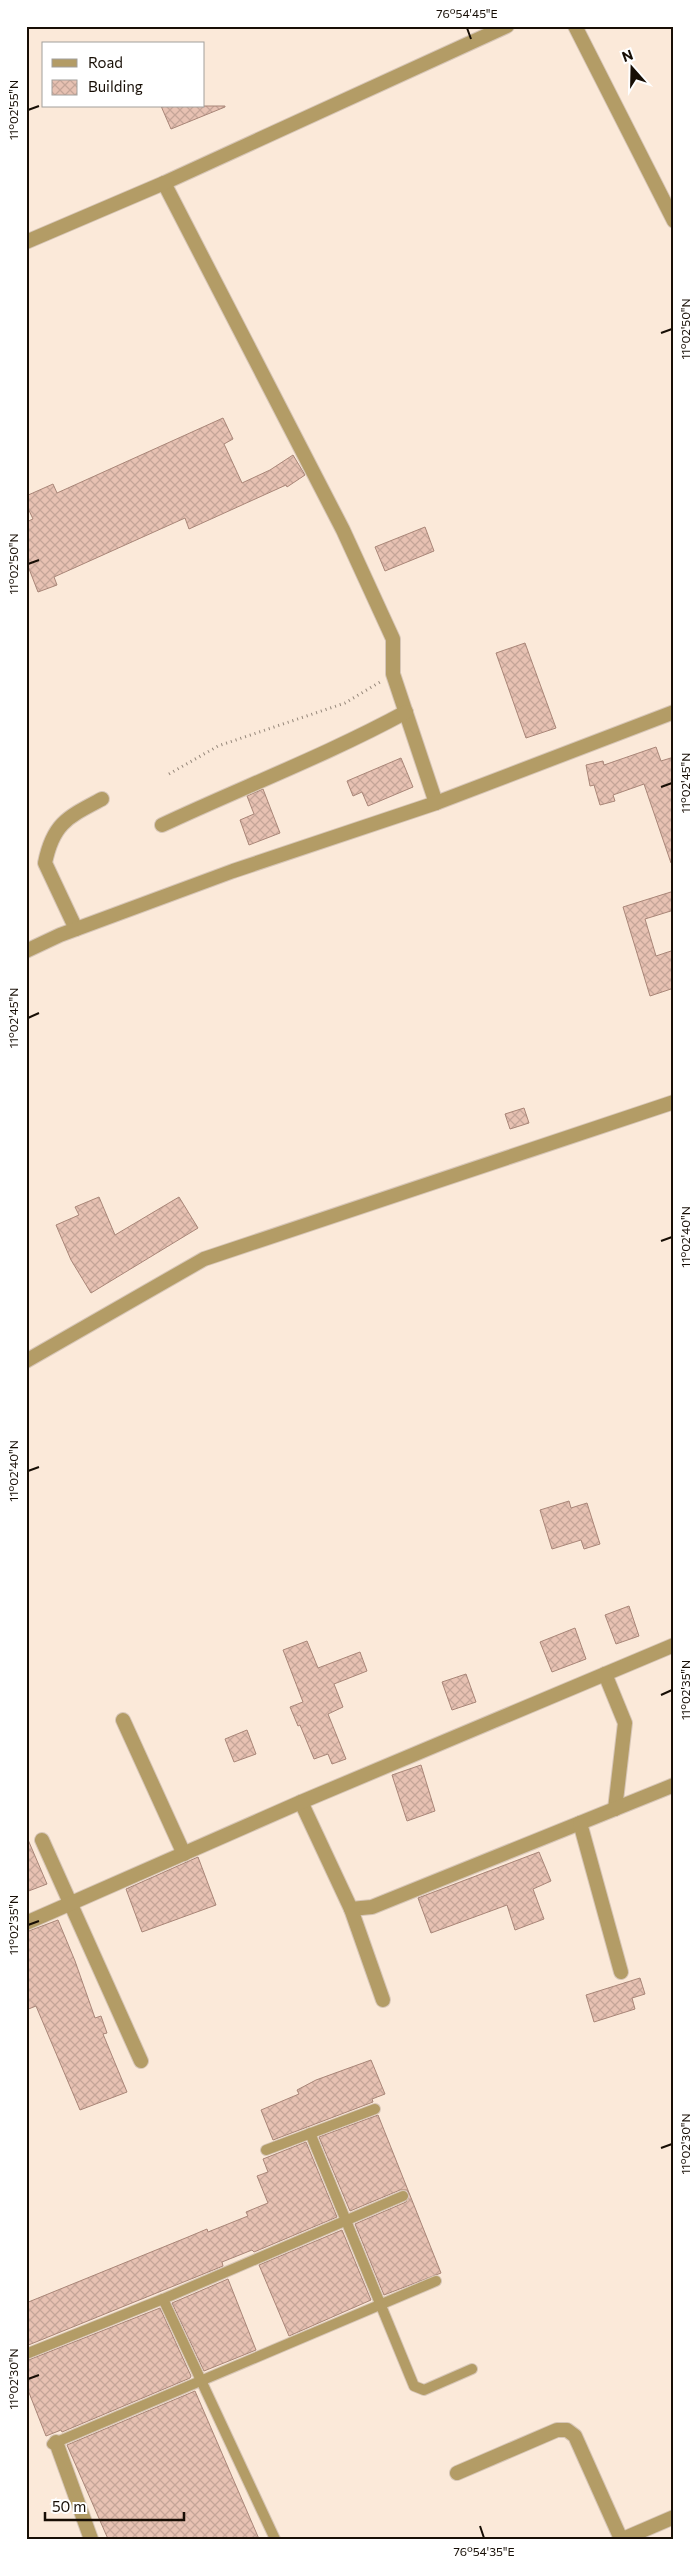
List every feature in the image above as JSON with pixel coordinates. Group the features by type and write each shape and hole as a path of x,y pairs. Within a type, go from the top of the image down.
{"street":[{"path":"26,242 164,183 507,26"},
{"path":"576,26 674,221"},
{"path":"164,183 342,530 393,639 393,674 436,803"},
{"path":"162,825 251,784 349,743 406,712"},
{"path":"26,951 76,929 233,871 436,803 674,712"},
{"path":"76,929 45,863 55,833 68,817 102,799"},
{"path":"26,1361 204,1259 674,1102"},
{"path":"26,1923 301,1802 674,1645"},
{"path":"605,1674 625,1723 615,1809"},
{"path":"123,1720 184,1854"},
{"path":"351,1909 372,1908 674,1785"},
{"path":"301,1802 351,1909 383,2000"},
{"path":"580,1823 621,1972"},
{"path":"42,1840 141,2060"},
{"path":"457,2473 557,2430 566,2430 575,2436 622,2539 674,2518"},
{"path":"54,2443 92,2539"}],"lane":[{"path":"266,2150 375,2109"},
{"path":"310,2133 414,2386 424,2390 472,2369"},
{"path":"26,2354 163,2299 403,2196"},
{"path":"54,2443 436,2281"},
{"path":"163,2299 275,2539"}],"path":[{"path":"169,774 218,746 345,703 393,674"}],"building":[{"path":"225,106 225,107 171,129 162,108"},
{"path":"223,418 233,439 224,444 242,483 270,470 293,455 305,475 287,487 286,485 189,529 185,518 54,577 57,585 38,592 26,561 26,522 33,519 26,504 26,496 53,484 57,493"},
{"path":"425,527 434,551 385,571 375,547"},
{"path":"525,643 556,728 526,738 496,653"},
{"path":"656,747 661,761 674,757 674,862 671,863 644,784 613,795 615,801 600,805 594,785 590,786 586,765 603,761 604,765"},
{"path":"401,758 413,787 368,806 362,792 353,796 347,781"},
{"path":"263,789 280,833 249,845 240,820 254,814 247,796"},
{"path":"674,891 674,910 645,919 656,956 674,950 674,988 650,996 623,907"},
{"path":"524,1108 529,1123 510,1129 505,1114"},
{"path":"99,1197 115,1235 179,1197 198,1228 91,1293 71,1260 56,1225 79,1215 75,1207"},
{"path":"569,1501 571,1508 587,1503 600,1544 584,1549 581,1540 552,1549 540,1510"},
{"path":"629,1606 639,1636 616,1644 605,1615"},
{"path":"575,1628 586,1659 552,1672 540,1642"},
{"path":"307,1641 318,1668 360,1652 367,1671 334,1684 343,1707 328,1714 346,1759 332,1764 328,1754 314,1759 300,1725 298,1726 290,1707 303,1702 283,1650"},
{"path":"466,1674 476,1702 452,1710 442,1682"},
{"path":"247,1730 256,1754 234,1762 225,1739"},
{"path":"421,1765 435,1811 407,1821 392,1775"},
{"path":"26,1835 47,1884 26,1892"},
{"path":"539,1852 551,1881 533,1889 544,1919 515,1930 507,1905 431,1933 418,1898"},
{"path":"198,1857 216,1905 142,1932 126,1889"},
{"path":"58,1920 95,2018 101,2016 107,2033 103,2034 127,2092 80,2110 36,2006 26,2010 26,1932"},
{"path":"640,1978 645,1994 632,1998 635,2009 594,2022 586,1995"},
{"path":"371,2060 385,2094 372,2099 373,2102 273,2140 261,2110 299,2094 297,2090 316,2080"},
{"path":"378,2115 441,2273 384,2295 355,2224 406,2202 409,2194 407,2190 400,2190 350,2211 319,2137"},
{"path":"306,2142 337,2217 254,2252 252,2250 222,2262 223,2266 26,2346 26,2303 207,2229 208,2232 248,2216 246,2212 268,2203 257,2176 268,2172 263,2159"},
{"path":"342,2230 371,2300 289,2336 259,2265"},
{"path":"228,2279 256,2350 204,2371 172,2303"},
{"path":"160,2308 191,2376 190,2378 62,2432 61,2430 46,2436 26,2385 26,2361"},
{"path":"195,2391 259,2539 108,2539 67,2445"}]}
